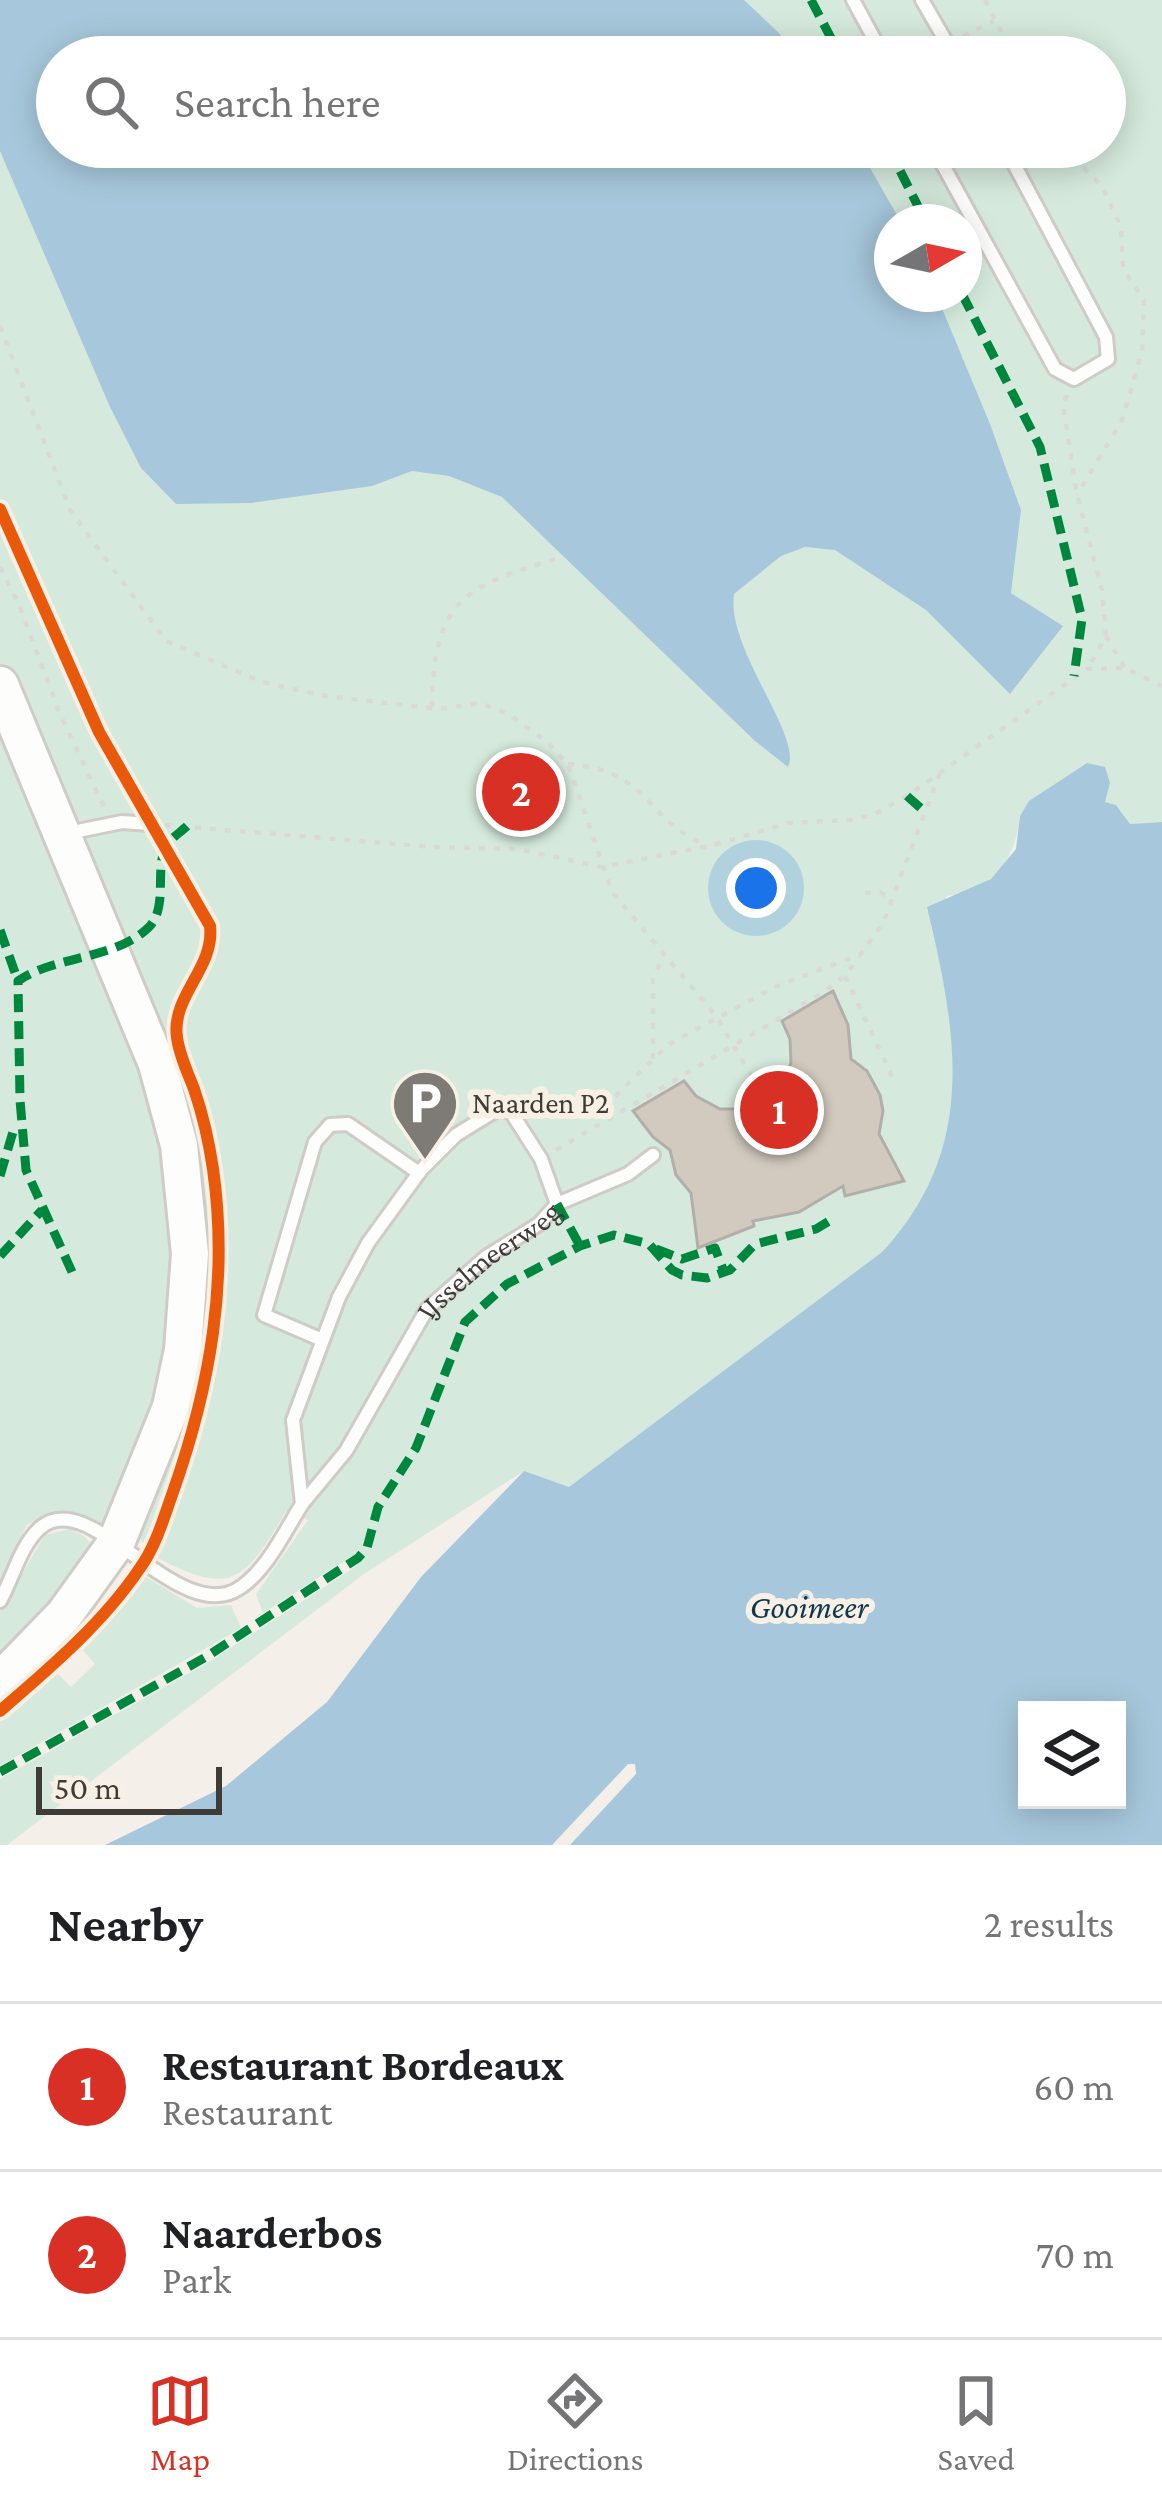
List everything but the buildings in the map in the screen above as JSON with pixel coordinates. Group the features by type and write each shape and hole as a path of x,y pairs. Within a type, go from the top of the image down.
{"main road":[{"path":"0,686 157,1064 179,1145 188,1207 188,1301 175,1388 116,1544 64,1615 0,1681"}],"lane":[{"path":"853,0 873,36"},
{"path":"922,0 942,36"},
{"path":"945,168 1055,369 1074,379 1108,359 1106,337 1016,168"},
{"path":"62,834 122,822 154,829"},
{"path":"302,1504 293,1420 320,1339 368,1244 419,1173 456,1135 498,1109 511,1112"},
{"name":"IJsselmeerweg","path":"0,1601 27,1545 49,1522 68,1520 197,1595 240,1588 346,1451 427,1309 486,1257 539,1224 557,1204 541,1159 511,1112"},
{"path":"320,1339 263,1315 315,1142 330,1125 348,1124 419,1173"},
{"path":"557,1204 628,1174 653,1155"}],"path":[{"path":"985,0 1002,36"},
{"path":"972,36 994,21"},
{"path":"0,326 70,510 166,641 262,682 326,696 431,709 480,704 508,714 546,741 568,764 612,892 717,1017 760,1093"},
{"path":"1074,379 1063,404 1077,495 1102,590 1106,635 1125,668"},
{"path":"431,709 432,670 444,628 461,599 492,578 560,559"},
{"path":"0,567 20,604 60,714 110,817 154,829 518,848 602,868 788,823 873,815 1088,669 1106,635"},
{"path":"1088,669 1125,668 1162,686"},
{"path":"568,764 602,767 630,781 681,835 708,846"},
{"path":"541,1159 845,976 883,923 940,773"},
{"path":"865,893 880,892 892,900"},
{"path":"653,1059 653,979 664,954"},
{"path":"511,1112 572,1114 604,1106 669,1044 775,987 861,954"},
{"path":"845,976 891,1074 886,1084"}],"green space":[{"path":"0,0 1162,0 1162,822 1130,824 1116,805 1020,816 1013,847 999,870 978,886 947,896 931,924 949,1012 952,1096 946,1137 933,1176 912,1215 882,1252 569,1488 524,1471 364,1574 7,1845 0,1845 0,1779 209,1662 358,1565 351,1557 263,1613 256,1594 308,1520 286,1511 246,1568 219,1579 154,1556 162,1537 151,1532 145,1548 138,1531 93,1523 67,1511 40,1517 26,1526 0,1589"},
{"path":"69,1529 85,1537 94,1553 0,1664 0,1611 45,1535"},
{"path":"143,1575 197,1608 231,1605 241,1628 0,1766 0,1722 55,1671 71,1687 95,1664 80,1647"}],"water":[{"path":"0,0 744,0 781,36 36,36 36,168 870,168 891,204 874,204 874,312 943,312 1021,510 1011,593 1063,626 1010,694 926,610 835,550 805,547 781,556 734,594 741,640 785,735 788,767 755,741 502,497 449,476 412,471 372,486 251,503 176,504 141,468 0,151"},
{"name":"Gooimeer","path":"1087,763 1105,767 1110,783 1105,802 1116,805 1130,824 1162,822 1162,1845 105,1845 226,1786 327,1702 421,1577 524,1471 569,1487 882,1252 913,1212 934,1172 947,1130 952,1044 927,907 991,879 1016,849 1020,816 1029,801"}],"pier":[{"path":"628,1764 635,1764 636,1774 570,1845 552,1845"}],"marked path":[{"path":"811,0 830,36"},
{"path":"899,168 917,204"},
{"path":"971,312 1040,447 1082,619 1074,676"},
{"path":"907,796 925,812"},
{"path":"72,1272 26,1170 18,981 50,966 119,946 148,928 158,910 166,846 187,826"},
{"path":"0,930 18,981"},
{"path":"0,1176 15,1125"},
{"path":"557,1204 580,1246"},
{"path":"0,1256 42,1210"},
{"path":"0,1772 206,1657 358,1558 367,1548 378,1507 416,1448 465,1322 507,1284 580,1246 614,1235 649,1244 682,1275 707,1278 730,1270 755,1244 816,1229 834,1218"},
{"path":"656,1249 682,1259 715,1248 724,1272"}],"cycle path":[{"path":"0,509 99,732 210,926 206,955 180,1008 177,1037 210,1149 219,1252 213,1333 197,1413 151,1550 93,1626 0,1711"}],"place":[{"name":"Naarderbos","path":"521,792"},
{"name":"Restaurant Bordeaux","path":"779,1110"},
{"name":"Naarden P2","path":"425,1162"}]}
